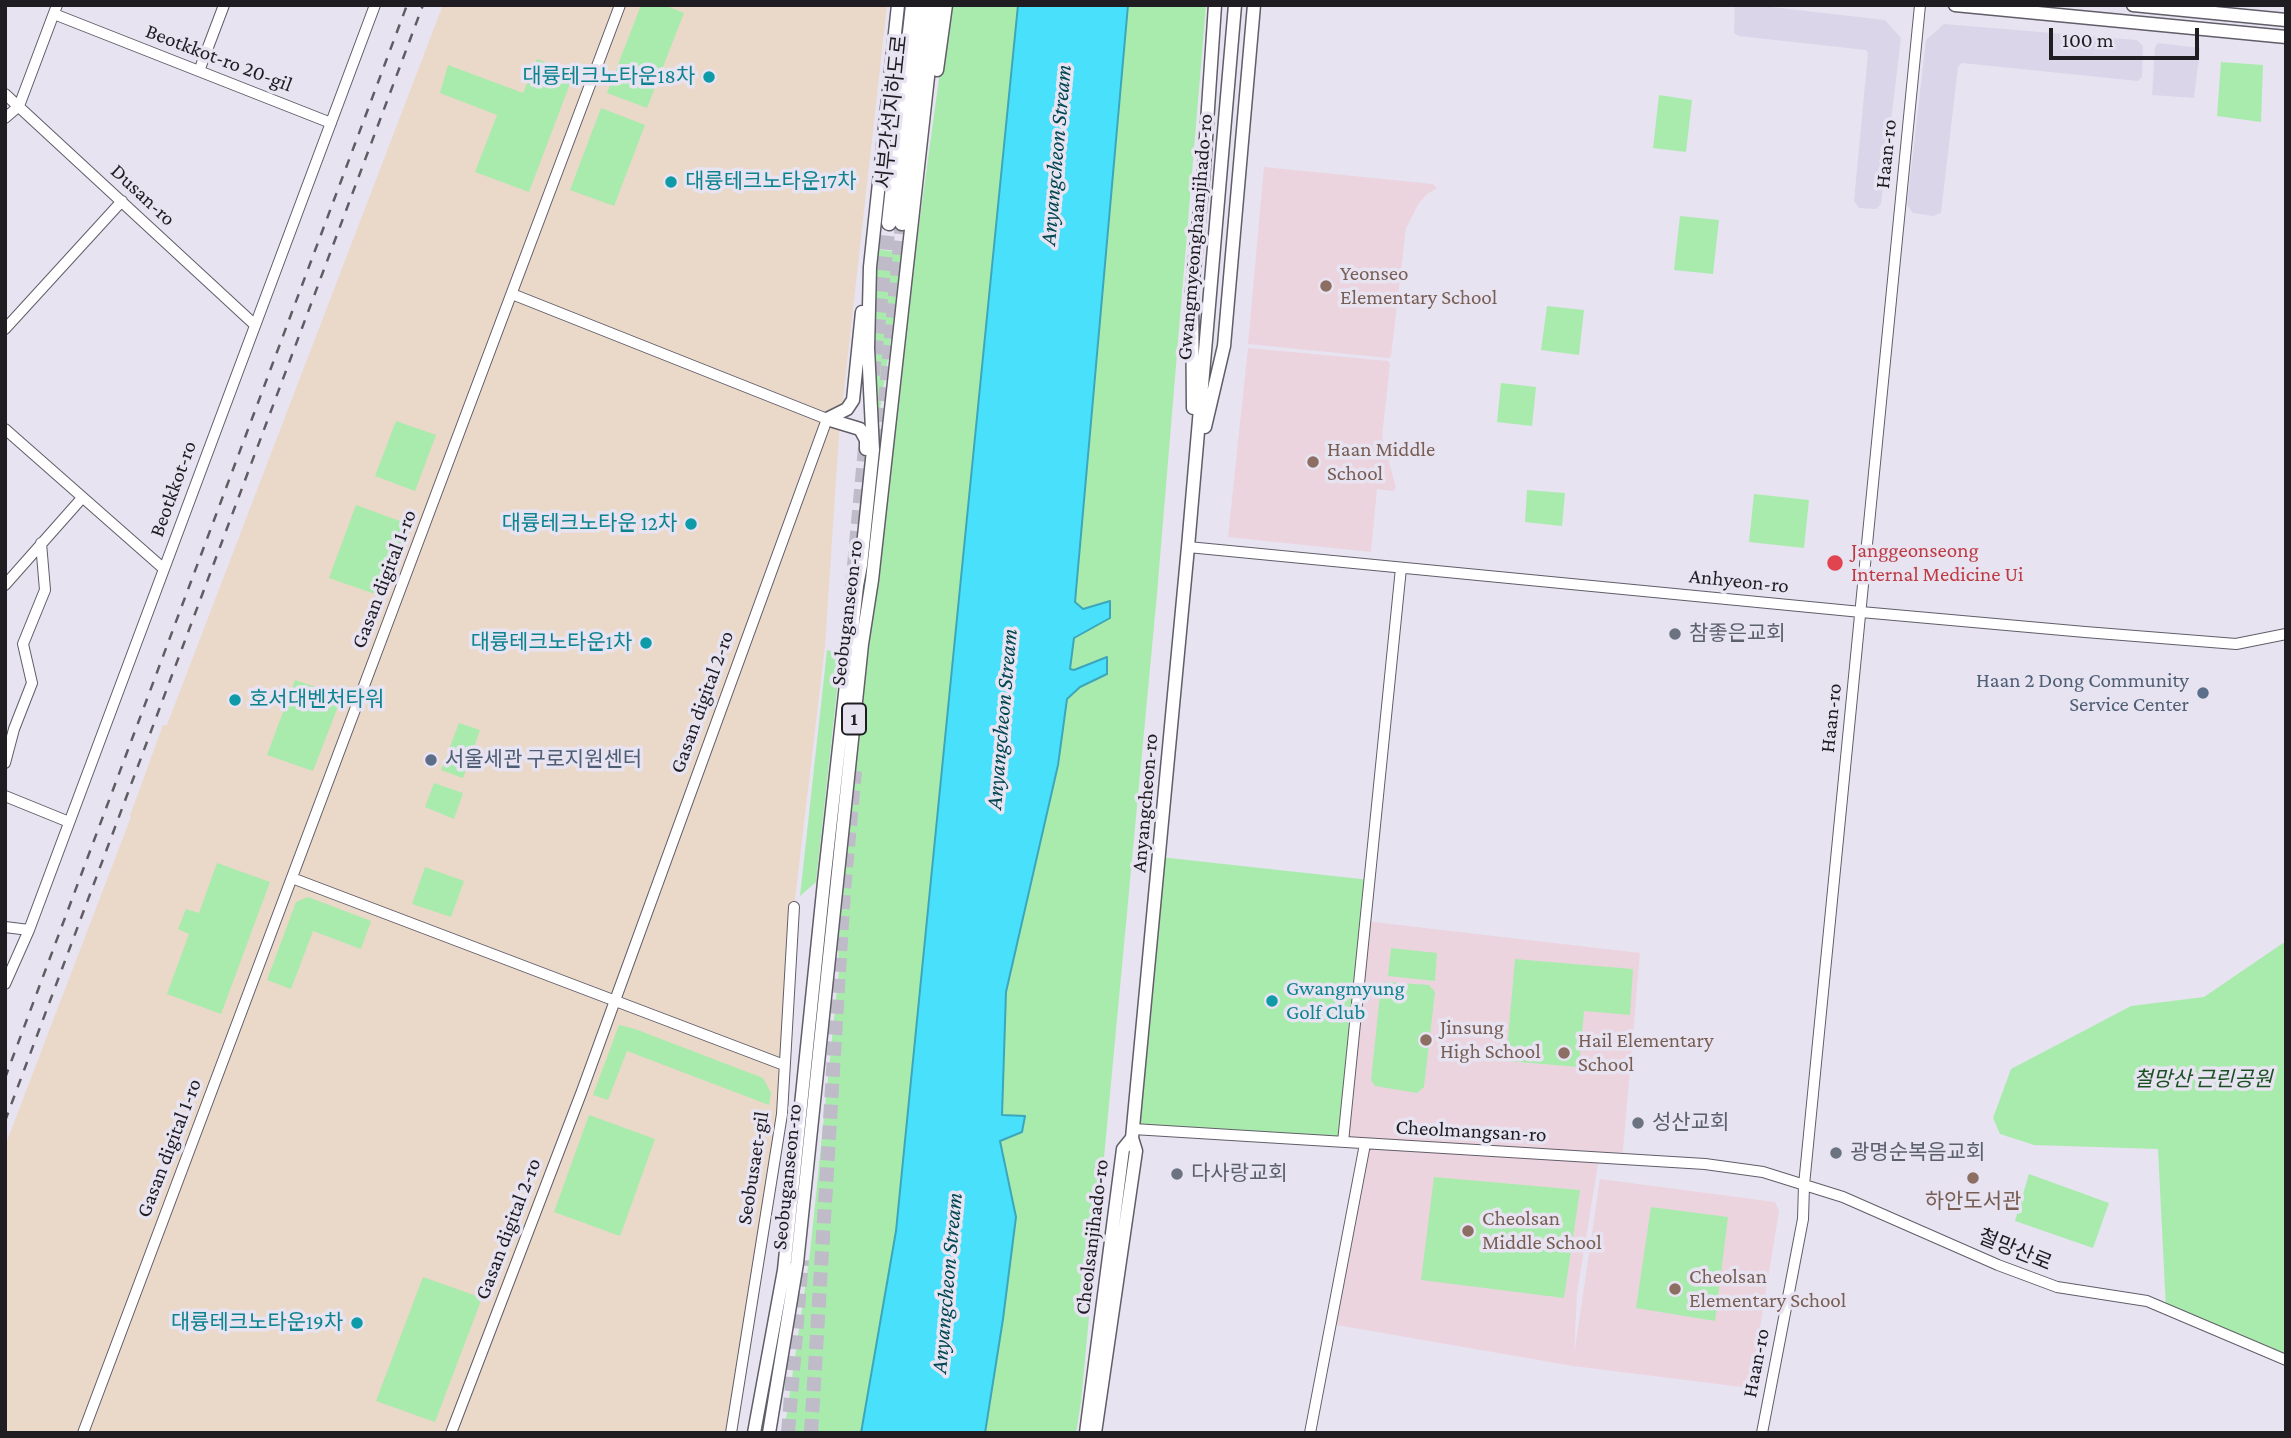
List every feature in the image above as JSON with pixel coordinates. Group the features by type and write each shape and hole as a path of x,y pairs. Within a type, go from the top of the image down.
{"highway":[{"name":"서부간선지하도로","path":"913,5 895,223 924,5"}],"main road":[{"name":"Seobuganseon-ro","path":"754,1433 784,1270 857,586 862,565 873,450 868,348 870,267 898,5"},
{"name":"Seobuganseon-ro","path":"769,1433 797,1263 861,658 936,5"},
{"path":"915,204 920,186 946,5"},
{"path":"1194,472 1192,291 1215,5"},
{"name":"Gwangmyeonghaanjihado-ro","path":"1194,472 1235,5"},
{"path":"1194,472 1224,346 1254,5"},
{"path":"1955,5 2286,37"},
{"path":"2133,5 2286,20"},
{"path":"827,419 847,410 853,400 860,318 870,267"},
{"path":"827,419 860,429 866,440 857,586"},
{"name":"Anyangcheon-ro","path":"1133,1134 1194,472"},
{"name":"Cheolsanjihado-ro","path":"1086,1433 1123,1149 1133,1134"},
{"name":"Cheolsanjihado-ro","path":"1096,1433 1136,1152 1133,1134"},
{"path":"778,1433 790,1346 790,1313"}],"street":[{"path":"199,71 224,5"},
{"name":"Beotkkot-ro","path":"5,984 29,930 375,5"},
{"name":"Gasan digital 1-ro","path":"83,1433 620,5"},
{"name":"Haan-ro","path":"1762,1433 1803,1219 1804,1185 1920,5"},
{"path":"5,118 19,106 55,10"},
{"name":"Beotkkot-ro 20-gil","path":"55,10 331,123"},
{"name":"Dusan-ro","path":"5,94 255,325"},
{"path":"5,329 122,201"},
{"path":"512,295 827,419"},
{"name":"Gasan digital 2-ro","path":"451,1433 615,999 827,419"},
{"path":"5,429 164,569"},
{"path":"5,585 82,498"},
{"path":"5,763 14,729 32,682 23,644 45,590 41,543"},
{"name":"Anhyeon-ro","path":"1188,547 1861,612 2236,643 2286,634"},
{"path":"1343,1142 1401,568"},
{"path":"5,796 69,822"},
{"path":"292,877 784,1065"},
{"name":"Seobusaet-gil","path":"731,1433 782,1114 794,907"},
{"path":"5,927 29,930"},
{"name":"Cheolmangsan-ro","path":"1133,1134 1343,1142 1705,1164 1763,1172 1804,1185"},
{"path":"1310,1433 1364,1144"},
{"name":"철망산로","path":"1804,1185 1843,1197 1979,1257 2057,1287 2147,1301 2286,1360"}],"shaded area":[{"path":"443,5 887,5 839,434 825,646 794,907 772,1175 727,1433 5,1433 5,1146 131,817 163,725 167,725"},
{"path":"1754,5 1885,20 1901,38 1881,204 1876,209 1859,208 1854,201 1868,53 1866,50 1739,36 1734,33 1735,6"},
{"path":"1944,24 2137,40 2143,46 2142,77 2138,81 1962,63 1958,67 1941,213 1933,216 1913,213 1907,205 1926,40"},
{"path":"2158,43 2200,48 2194,98 2152,95 2155,47"},
{"name":"Yeonseo Elementary School","path":"1264,167 1433,184 1437,188 1419,203 1406,228 1389,358 1248,344"},
{"name":"Haan Middle School","path":"1248,348 1388,361 1390,364 1382,436 1396,488 1393,491 1377,489 1371,552 1228,537"},
{"path":"1365,921 1640,953 1622,1162 1599,1158 1577,1293 1574,1355 1600,1179 1775,1202 1779,1211 1750,1388 1573,1366 1331,1324 1364,1144 1343,1142"}],"green space":[{"path":"641,5 664,5 684,13 647,108 607,93"},
{"path":"949,5 1206,5 1157,594 1081,1402 1076,1433 784,1433 810,1253 870,625 880,567 880,544 902,350"},
{"path":"537,59 574,73 529,192 475,172 497,115 440,93 448,65 523,93"},
{"path":"2221,62 2263,65 2261,122 2217,116"},
{"path":"1659,95 1692,100 1686,152 1653,148"},
{"path":"601,108 645,125 614,206 570,190"},
{"path":"1680,216 1719,220 1713,274 1674,270"},
{"path":"876,249 904,253 879,416 873,349"},
{"path":"1547,306 1584,310 1579,355 1541,350"},
{"path":"1501,383 1536,387 1532,426 1497,422"},
{"path":"396,421 436,435 415,491 375,476"},
{"path":"1527,490 1565,493 1562,526 1525,522"},
{"path":"1754,494 1809,500 1804,548 1749,542"},
{"path":"356,505 408,524 381,596 329,578"},
{"path":"827,650 841,653 816,882 800,896"},
{"path":"295,680 342,696 313,771 267,755"},
{"path":"459,723 480,730 463,778 441,770"},
{"path":"434,783 463,793 454,819 425,807"},
{"name":"Gwangmyung Golf Club","path":"1160,857 1370,880 1343,1142 1133,1129"},
{"path":"217,863 270,882 221,1014 167,994 189,934 178,929 186,909 199,913"},
{"path":"425,867 464,881 451,917 412,904"},
{"path":"308,897 371,921 361,949 313,931 291,989 267,980 296,902"},
{"name":"철망산 근린공원","path":"2286,941 2286,1360 2166,1309 2158,1149 2034,1145 2000,1134 1993,1118 2011,1069 2131,1006 2204,997"},
{"path":"1391,948 1437,953 1435,981 1388,976"},
{"path":"1515,959 1633,969 1630,1015 1584,1011 1579,1067 1506,1061"},
{"path":"1386,982 1429,985 1435,992 1424,1087 1417,1093 1375,1086 1371,1080 1381,985"},
{"path":"619,1025 763,1078 771,1093 769,1105 627,1051 608,1100 593,1095"},
{"path":"589,1115 655,1139 620,1236 554,1212"},
{"path":"2029,1174 2109,1203 2093,1248 2015,1221"},
{"path":"1434,1177 1580,1190 1564,1298 1421,1280"},
{"path":"1651,1207 1728,1217 1715,1321 1636,1308"},
{"path":"423,1277 482,1298 435,1422 376,1401"}],"water":[{"name":"Anyangcheon Stream","path":"1018,5 1128,5 1075,602 1083,609 1110,601 1110,618 1074,638 1070,669 1074,670 1107,657 1107,674 1080,687 1067,699 1058,765 1006,992 1002,1115 1025,1116 1022,1132 1000,1141 1016,1217 985,1433 861,1433 896,1231"}],"tunnel":[{"path":"873,375 889,223"},
{"path":"879,464 902,223"},
{"path":"852,587 866,437"},
{"path":"811,1433 844,890 855,771"},
{"path":"824,954 827,904"},
{"path":"788,1433 802,1260"}],"railway":[{"path":"5,1078 407,5"},
{"path":"5,1121 423,5"}],"place":[{"name":"대륭테크노타운18차","path":"709,77"},
{"name":"대륭테크노타운17차","path":"671,182"},
{"name":"Yeonseo Elementary School","path":"1326,286"},
{"name":"Haan Middle School","path":"1313,462"},
{"name":"대륭테크노타운 12차","path":"691,524"},
{"name":"Janggeonseong Internal Medicine Ui","path":"1835,563"},
{"name":"참좋은교회","path":"1675,634"},
{"name":"대륭테크노타운1차","path":"646,643"},
{"name":"Haan 2 Dong Community Service Center","path":"2203,693"},
{"name":"호서대벤처타워","path":"235,700"},
{"name":"서울세관 구로지원센터","path":"431,760"},
{"name":"Gwangmyung Golf Club","path":"1272,1001"},
{"name":"Jinsung High School","path":"1426,1040"},
{"name":"Hail Elementary School","path":"1564,1053"},
{"name":"성산교회","path":"1638,1123"},
{"name":"광명순복음교회","path":"1836,1153"},
{"name":"다사랑교회","path":"1177,1174"},
{"name":"하안도서관","path":"1973,1178"},
{"name":"Cheolsan Middle School","path":"1468,1231"},
{"name":"Cheolsan Elementary School","path":"1675,1289"},
{"name":"대륭테크노타운19차","path":"357,1323"}]}
